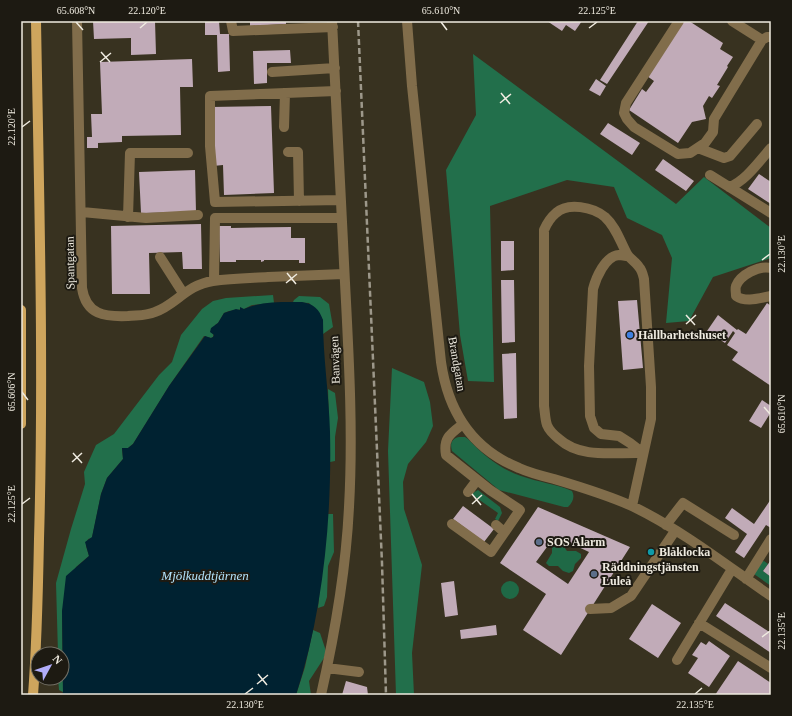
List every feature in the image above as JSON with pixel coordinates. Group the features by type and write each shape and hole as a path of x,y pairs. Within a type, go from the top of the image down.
{"main road":[{"path":"33,695 42,437 40,208 36,21"},
{"path":"21,310 21,424"}],"street":[{"name":"Spantgatan","path":"77,21 82,212 82,288 85,299 93,310 107,316 145,315 164,308 183,293 197,285 214,280 344,274"},
{"path":"231,21 233,31 332,24"},
{"name":"Brandgatan","path":"407,21 412,86 441,362 447,391 458,417 480,443 511,465 601,494 632,506 666,525 771,596"},
{"path":"679,21 626,103 624,113 627,120 634,127 678,154 690,153 705,143 713,132 714,119 766,38 732,21"},
{"name":"Banvägen","path":"321,695 341,588 349,509 351,431 332,24"},
{"path":"272,72 335,68"},
{"path":"336,91 210,96 210,146 214,202 340,200"},
{"path":"284,127 285,93"},
{"path":"698,148 724,158 730,156 757,124"},
{"path":"730,187 736,185 745,177 771,148"},
{"path":"288,152 298,152 299,201"},
{"path":"128,217 130,153 188,153"},
{"path":"710,175 771,212"},
{"path":"632,506 651,419 651,388 644,279 639,267 628,256 614,228 604,217 593,210 566,208 557,212 549,220 544,230 544,406 547,425 554,435 566,446 580,451 594,453 643,453"},
{"path":"82,212 146,218 198,215"},
{"path":"214,280 215,218 342,218"},
{"path":"628,256 618,255 604,265 596,278 593,289 589,366 590,416 594,428 601,434 619,436 643,453"},
{"path":"160,257 183,293"},
{"path":"771,268 766,267 756,269 738,282 735,288 736,296 741,299 746,300 771,296"},
{"path":"452,524 491,552 520,510 477,480 446,455 446,440 451,433 463,424"},
{"path":"468,492 477,480"},
{"path":"666,525 683,503 734,535"},
{"path":"496,525 504,532"},
{"path":"590,609 611,608 631,596 675,531"},
{"path":"746,579 771,539"},
{"path":"677,660 732,570"},
{"path":"700,623 771,668"},
{"path":"327,668 359,672"}],"green space":[{"path":"473,54 676,204 704,177 771,228 771,258 713,277 689,321 666,323 672,258 662,235 627,218 614,187 567,180 490,206 494,382 468,381 460,335 446,170 476,115"},
{"path":"273,295 274,303 252,305 244,309 224,313 215,325 213,337 211,338 204,336 169,386 133,444 128,448 122,448 123,459 107,478 101,494 92,538 88,539 86,546 89,556 76,567 62,611 62,646 58,646 56,583 85,484 84,472 96,445 114,434 159,375 172,362 181,335 202,309 213,301 226,298"},
{"path":"299,296 320,297 329,304 333,327 323,334 323,320 309,303 293,302"},
{"path":"392,368 424,382 430,402 433,426 426,442 408,464 403,482 404,509 422,565 412,653 414,695 396,695 388,451"},
{"path":"328,389 335,393 338,418 335,437 335,461 330,462"},
{"path":"465,437 468,439 492,461 506,470 527,478 572,491 573,499 571,503 568,507 564,507 499,490 452,451 452,442 454,439"},
{"path":"478,490 500,507 502,513 498,521 495,519 498,513 471,494"},
{"path":"327,514 333,514 334,552 328,566 327,597 324,606 318,608"},
{"path":"556,542 562,544 567,551 576,551 581,554 581,558 575,564 573,571 569,573 563,571 558,566 549,566 546,563 552,553 552,545"},
{"path":"764,561 768,564 763,571 771,577 771,586 754,574 761,562"},
{"path":"510,581 517,583 519,590 517,597 510,599 503,597 501,590 503,583"},
{"path":"313,630 320,633 326,651 324,658 309,681 311,695 296,695 305,667"},
{"path":"59,686 63,686 63,692 59,690"}],"water":[{"name":"Mjölkuddtjärnen","path":"302,302 310,304 316,308 323,320 330,432 329,498 324,565 313,631 296,695 62,695 63,686 70,686 70,646 62,646 62,611 66,576 89,556 85,542 92,537 101,494 107,478 123,459 122,448 128,448 133,444 169,386 205,336 211,338 213,337 214,335 210,332 211,328 218,323 224,313 236,309 240,310 240,307 244,309 265,303"}],"building":[{"path":"93,21 155,21 156,54 131,55 131,38 94,39"},
{"path":"205,21 219,21 220,34 229,34 230,71 218,72 217,35 205,35"},
{"path":"250,21 286,21 286,24 250,26"},
{"path":"547,21 582,21 575,31 566,25 562,31"},
{"path":"638,21 649,21 607,84 600,80"},
{"path":"683,21 689,21 723,43 720,49 733,57 717,85 720,86 712,98 709,96 703,106 706,119 692,122 678,143 629,110 642,89 646,92 654,81 647,76"},
{"path":"290,50 291,63 267,63 267,83 254,84 253,51"},
{"path":"192,59 193,87 180,87 181,135 122,136 122,142 98,143 98,148 87,148 87,137 92,137 91,114 102,114 100,62"},
{"path":"596,79 606,86 600,96 589,90"},
{"path":"271,106 274,193 224,195 223,165 213,166 211,107"},
{"path":"608,123 640,143 632,155 600,134"},
{"path":"663,159 694,181 686,191 655,170"},
{"path":"195,170 196,212 141,213 139,172"},
{"path":"759,174 771,182 771,204 748,189"},
{"path":"201,224 202,269 183,269 182,252 149,253 150,294 112,294 111,226"},
{"path":"219,226 231,226 231,228 291,227 291,238 305,238 305,263 299,263 299,260 264,260 261,262 261,260 236,260 236,262 220,262"},
{"path":"501,241 514,241 514,270 501,271"},
{"path":"501,280 514,280 515,342 502,343"},
{"name":"Hållbarhetshuset","path":"637,300 643,368 623,370 618,301"},
{"path":"767,303 771,306 771,386 732,360 738,352 727,345 735,333 733,331 725,343 707,331 718,315 737,330 738,329 746,334"},
{"path":"516,353 517,418 504,419 502,354"},
{"path":"762,400 771,406 771,412 761,428 749,421"},
{"path":"771,499 771,528 766,525 744,558 735,552 747,534 725,518 732,508 754,524"},
{"path":"463,506 494,529 484,542 453,519"},
{"name":"Räddningstjänsten Luleå","path":"538,507 630,547 561,655 523,630 546,594 500,563","holes":["555,536 589,552 568,584 536,562"]},
{"path":"771,560 771,577 763,571"},
{"path":"454,581 458,615 445,617 441,583"},
{"path":"725,603 771,633 771,653 716,616"},
{"path":"652,604 681,623 658,658 629,639"},
{"path":"496,625 497,635 461,639 460,630"},
{"path":"709,641 730,656 709,687 688,673 698,658 692,655 701,642 706,645"},
{"path":"738,661 771,683 771,695 715,695"},
{"path":"346,681 367,687 368,695 342,695"}],"railway":[{"path":"358,21 382,563 386,695"}],"place":[{"name":"Hållbarhetshuset","path":"630,335"},
{"name":"SOS Alarm","path":"539,542"},
{"name":"Blåklocka","path":"651,552"},
{"name":"Räddningstjänsten Luleå","path":"594,574"}]}
